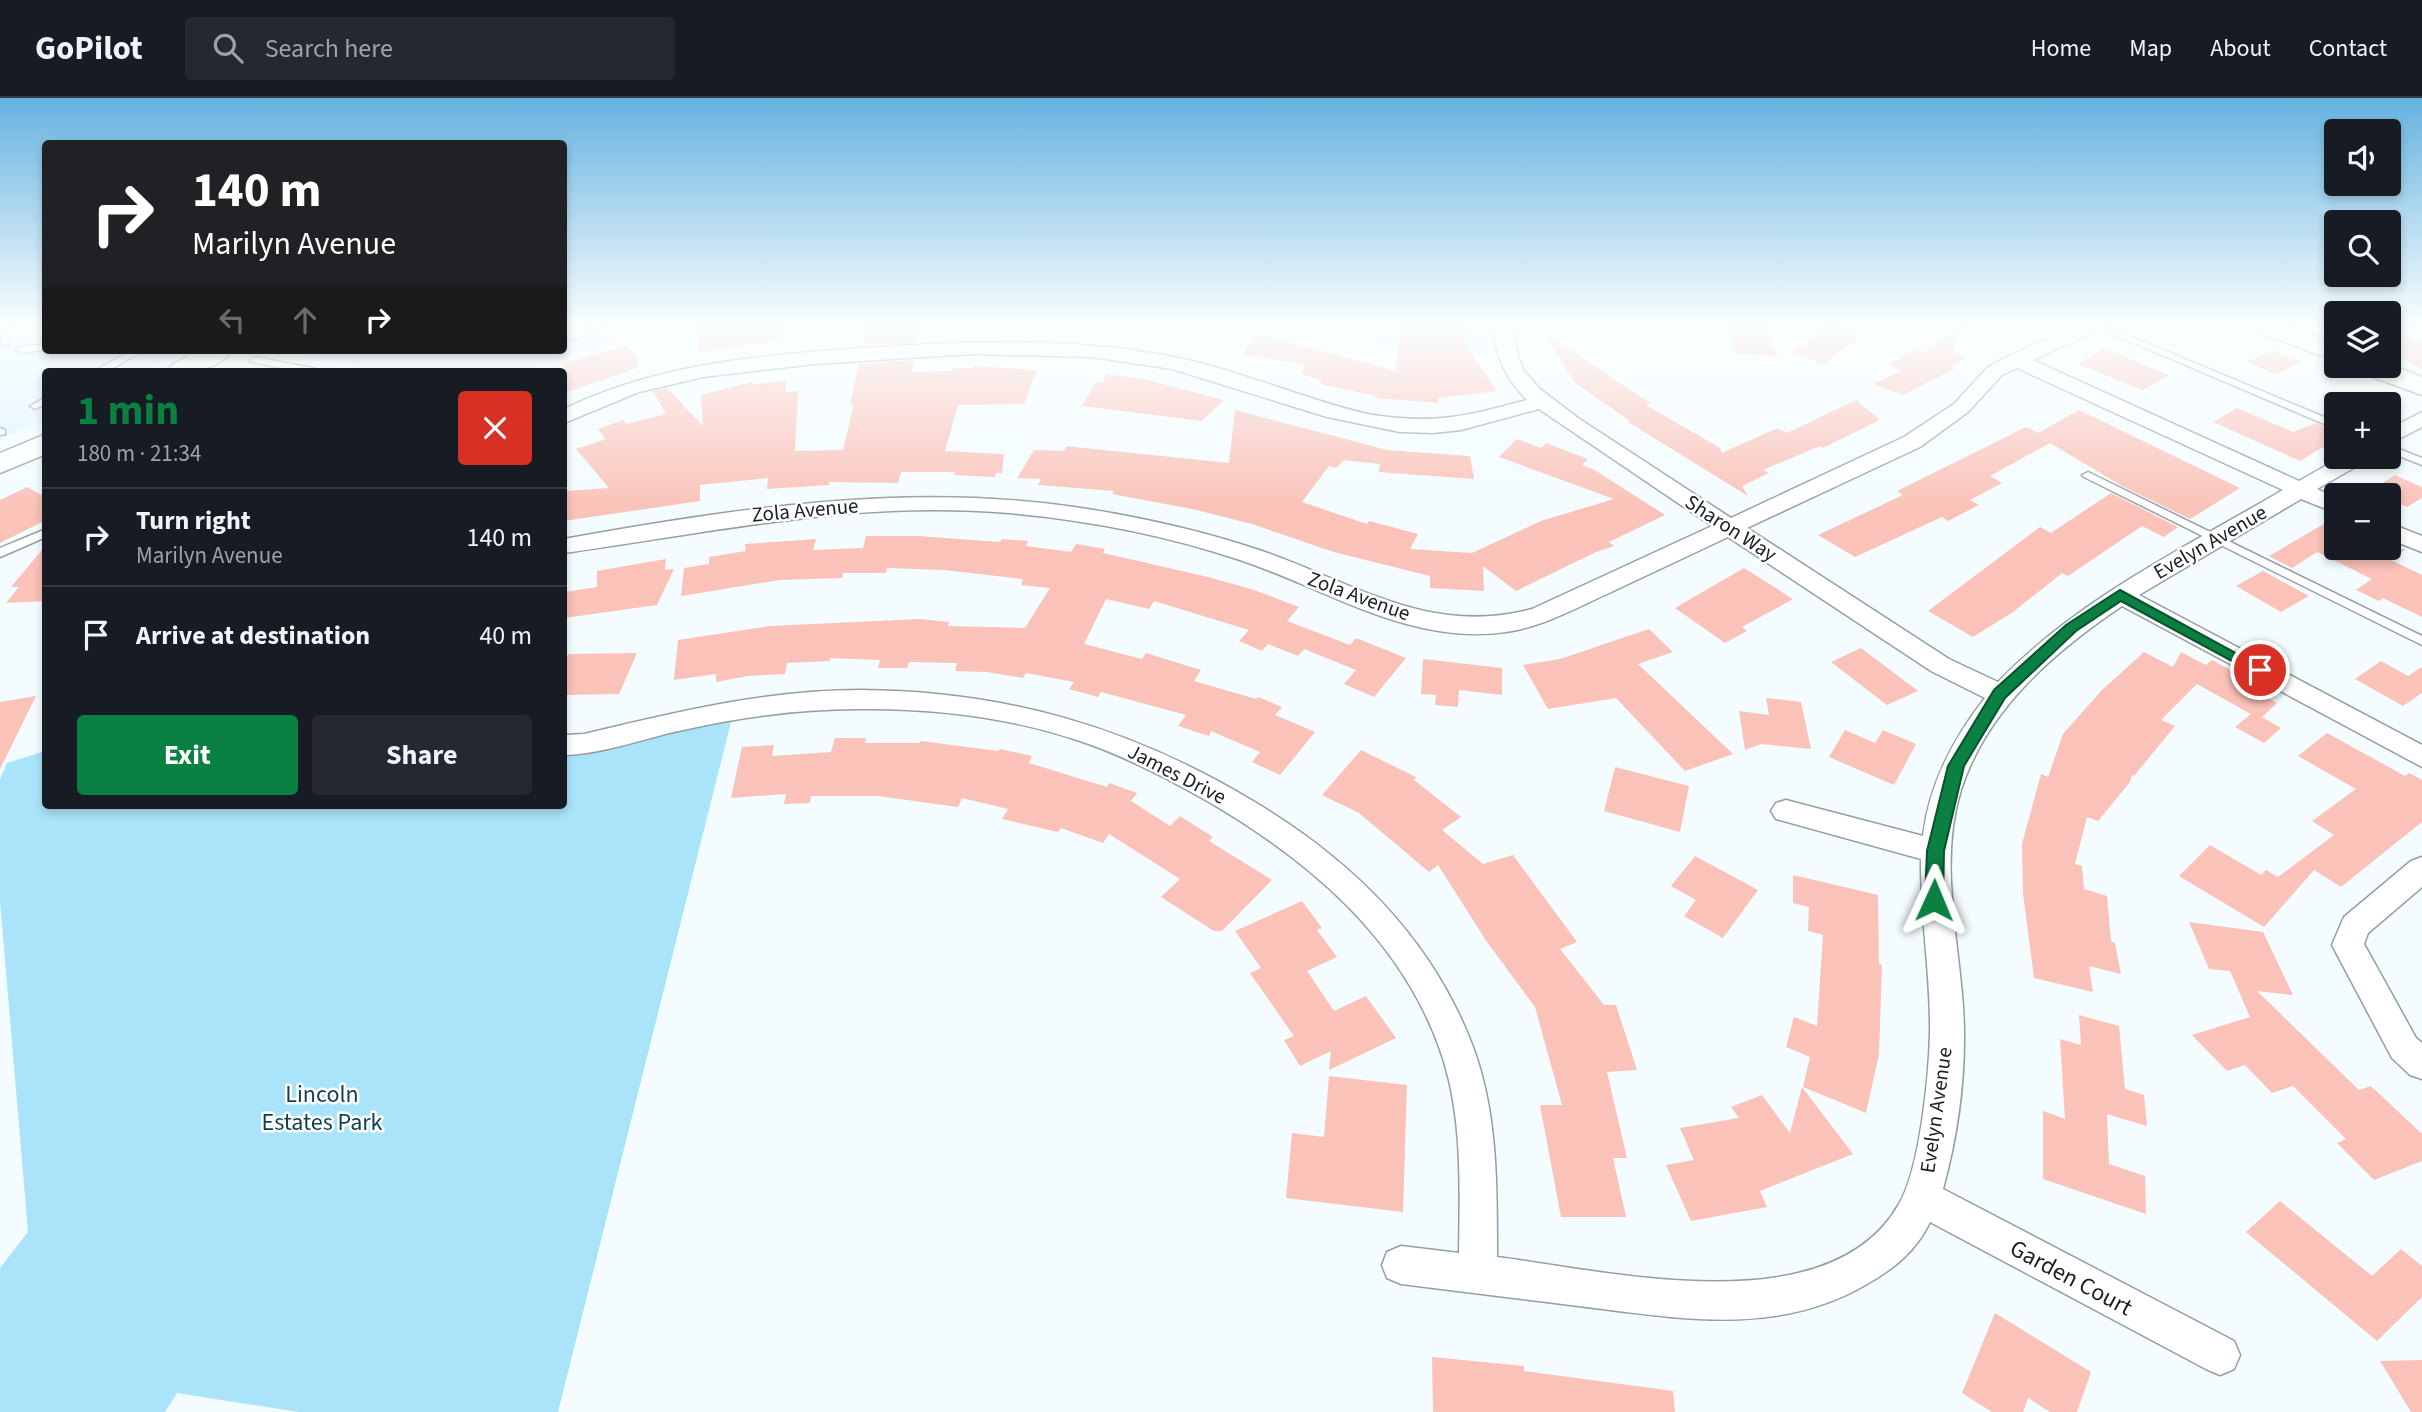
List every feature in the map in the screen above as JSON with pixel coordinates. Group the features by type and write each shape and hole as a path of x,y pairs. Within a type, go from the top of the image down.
{"street":[{"path":"567,416 632,388"},
{"path":"1261,388 1327,411 1407,426 1434,427 1463,422 1542,402"},
{"name":"Sharon Way","path":"1528,388 1542,402 1940,665 1999,694"},
{"name":"Zola Avenue","path":"567,546 774,512 851,505 1004,507 1082,516 1191,538 1254,556 1394,612 1434,622 1469,626 1504,624 1541,615 1912,442 1961,408 1979,388"},
{"path":"2078,388 2324,500"},
{"path":"2401,431 2422,418"},
{"path":"0,464 42,445"},
{"name":"Evelyn Avenue","path":"1401,1265 1714,1304 1787,1297 1846,1278 1894,1244 1924,1199 1942,1102 1946,1005 1934,900 1935,851 1956,766 1999,694 2071,628 2120,595 2335,469"},
{"path":"2401,535 2422,545"},
{"path":"2120,595 2422,757"},
{"name":"James Drive","path":"567,745 584,744 738,709 838,701 919,702 1015,714 1066,726 1130,750 1222,796 1313,855 1367,901 1403,944 1432,993 1457,1048 1470,1107 1478,1181 1478,1274"},
{"path":"1786,811 1935,851"},
{"path":"2422,869 2355,926 2348,945 2404,1048 2422,1064"},
{"name":"Garden Court","path":"1924,1199 2220,1355"}],"lane":[{"path":"2247,388 2324,421"},
{"path":"34,406 42,402"},
{"path":"2401,453 2422,462"},
{"path":"2088,475 2422,641"},
{"path":"0,553 42,534"}],"shaded area":[{"path":"0,388 42,388 42,420 0,440"}],"green space":[{"name":"Lincoln Estates Park","path":"734,710 558,1412 298,1412 177,1393 165,1412 0,1412 0,1268 28,1232 0,901 0,779 7,763 42,752 42,809 567,809 567,738 590,739"}],"building":[{"path":"667,388 703,426 701,395 727,388 785,388 785,392 798,391 795,451 843,450 854,404 850,405 854,388 1030,388 1024,404 958,405 945,451 1004,454 1002,473 996,473 995,477 954,475 955,472 901,472 898,483 829,482 829,485 767,489 768,478 700,485 700,501 567,521 567,491 609,488 576,449 606,439 598,429 623,420 626,424 666,414 653,391"},
{"path":"1092,388 1179,388 1224,400 1202,421 1082,406"},
{"path":"1341,388 1495,388 1497,391 1438,398 1438,403 1377,396"},
{"path":"1583,388 1628,388 1650,403 1646,405 1720,448 1722,453 1777,428 1787,433 1856,400 1880,420 1823,448 1820,446 1763,470 1769,473 1742,486 1748,496 1628,422 1630,421"},
{"path":"1885,388 1916,388 1903,395"},
{"path":"2237,408 2293,432 2316,423 2324,427 2324,446 2300,461 2213,422"},
{"path":"1235,410 1387,450 1470,456 1474,479 1379,472 1380,464 1343,460 1337,468 1329,466 1302,502 1367,524 1369,521 1418,534 1410,549 1472,553 1541,521 1614,499 1499,457 1517,439 1541,448 1546,443 1588,459 1582,465 1593,469 1665,515 1609,542 1614,546 1516,591 1483,566 1484,591 1430,588 1430,576 1334,552 1252,524 1197,510 1112,494 1114,491 1038,485 1041,479 1017,478 1034,450 1064,451 1066,446 1229,463"},
{"path":"2079,410 2240,488 2190,519 2122,486 2050,443 1990,476 2002,483 1970,500 1979,505 1948,521 1942,517 1855,557 1818,535 1903,495 1897,491 2026,427 2038,433"},
{"path":"2395,475 2422,487 2422,498 2407,507 2401,504 2401,483 2382,483"},
{"path":"27,487 42,495 42,522 0,543 0,500"},
{"path":"2111,493 2178,527 2164,537 2142,526 2068,576 2062,573 2013,612 1973,637 1928,611 2040,527 2051,533"},
{"path":"2324,524 2324,555 2317,552 2292,568 2269,556"},
{"path":"866,536 1028,541 1026,546 1071,552 1076,544 1105,549 1103,553 1254,590 1299,607 1287,621 1350,645 1356,638 1406,658 1374,697 1344,684 1356,670 1304,649 1298,656 1268,644 1262,651 1239,641 1249,630 1154,601 1149,609 1106,599 1084,644 1142,659 1146,653 1201,670 1194,681 1256,699 1258,697 1282,707 1275,715 1315,732 1280,775 1252,762 1260,752 1211,731 1209,736 1178,726 1186,715 1101,692 1098,697 1069,689 1074,682 1026,673 1023,678 987,672 955,671 957,663 909,662 907,668 878,668 880,660 830,658 830,661 787,663 785,674 748,676 716,682 716,674 674,680 678,640 770,626 920,619 949,622 948,626 1025,628 1050,588 1021,585 1023,579 944,570 887,568 886,573 843,573 842,578 780,580 681,596 684,568 709,564 709,557 746,551 745,544 816,539 813,550 863,548"},
{"path":"42,550 42,601 6,603 19,587 11,587"},
{"path":"666,559 665,570 674,569 657,605 567,618 567,592 597,587 597,571"},
{"path":"2333,560 2391,560 2422,575 2422,617 2383,598 2379,601 2356,590 2372,579"},
{"path":"1744,568 1793,599 1742,627 1747,631 1725,643 1675,608"},
{"path":"2263,571 2309,596 2281,612 2236,586"},
{"path":"1649,629 1673,652 1638,664 1733,754 1685,771 1616,698 1548,709 1523,665 1560,659"},
{"path":"1861,648 1918,691 1887,705 1831,662"},
{"path":"2144,652 2173,667 2181,652 2206,665 2212,660 2246,678 2239,683 2277,703 2262,717 2281,728 2264,743 2235,727 2251,714 2197,684 2161,720 2175,726 2134,776 2132,775 2130,782 2098,821 2087,817 2075,864 2082,866 2084,889 2107,896 2111,941 2115,943 2121,974 2089,966 2093,992 2034,978 2023,893 2022,844 2041,774 2048,777 2063,734 2101,691"},
{"path":"637,653 619,694 567,695 568,654"},
{"path":"1423,659 1502,668 1502,695 1459,690 1458,707 1435,705 1436,695 1421,694"},
{"path":"2381,661 2408,676 2422,667 2422,693 2403,706 2355,679"},
{"path":"36,696 0,769 0,702"},
{"path":"1766,698 1801,702 1811,749 1761,744 1745,750 1739,711 1769,715"},
{"path":"1845,730 1875,743 1883,730 1916,744 1894,785 1829,757"},
{"path":"2327,733 2405,776 2409,773 2422,780 2422,822 2341,887 2314,870 2264,927 2179,876 2210,845 2261,875 2266,870 2278,877 2334,835 2312,821 2356,789 2298,756"},
{"path":"835,738 866,738 865,743 921,741 998,751 1000,749 1032,756 1029,763 1107,787 1109,783 1137,793 1131,801 1170,826 1180,816 1213,837 1209,841 1272,880 1222,931 1214,931 1161,897 1180,879 1109,834 1103,843 1061,828 1058,832 1002,819 1008,809 962,798 958,807 878,796 811,796 810,803 784,804 786,794 731,798 742,747 774,745 772,756 831,752"},
{"path":"1361,750 1416,777 1414,780 1461,817 1442,830 1483,864 1513,855 1577,942 1560,949 1604,1005 1616,1005 1637,1070 1607,1072 1627,1158 1613,1158 1626,1217 1561,1217 1540,1105 1562,1105 1535,1007 1487,942 1438,865 1429,872 1359,813 1322,795"},
{"path":"1615,767 1689,786 1680,832 1604,811"},
{"path":"1695,856 1758,890 1723,938 1684,916 1696,900 1671,886"},
{"path":"1793,875 1878,895 1879,964 1882,965 1879,1054 1866,1113 1803,1087 1810,1057 1786,1047 1794,1017 1817,1026 1823,935 1808,931 1809,907 1793,903"},
{"path":"1302,901 1322,928 1317,930 1337,957 1307,971 1334,1011 1366,996 1396,1038 1329,1070 1331,1051 1300,1066 1284,1040 1294,1036 1250,973 1261,968 1235,931"},
{"path":"2189,922 2263,932 2293,995 2257,991 2359,1090 2371,1086 2422,1134 2422,1161 2374,1180 2337,1143 2346,1139 2293,1086 2272,1093 2245,1065 2227,1071 2192,1035 2250,1017 2230,971 2209,969"},
{"path":"2079,1015 2119,1026 2125,1089 2144,1095 2147,1126 2107,1114 2109,1164 2145,1176 2146,1214 2043,1179 2043,1111 2065,1119 2060,1039 2081,1045"},
{"path":"1329,1076 1407,1085 1403,1212 1286,1198 1292,1133 1324,1137"},
{"path":"1802,1087 1853,1154 1760,1191 1767,1207 1691,1221 1666,1165 1694,1160 1680,1128 1739,1118 1731,1107 1762,1095 1790,1133"},
{"path":"2280,1201 2372,1276 2401,1249 2422,1266 2422,1297 2377,1341 2246,1232"},
{"path":"1995,1313 2091,1372 2077,1412 2050,1412 2028,1398 2023,1412 1992,1412 1962,1393"},
{"path":"1432,1357 1524,1366 1524,1371 1673,1391 1675,1412 1433,1412"},
{"path":"2422,1360 2422,1412 2411,1412 2380,1361"}],"route":[{"path":"1934,900 1935,851 1943,808 1956,766 1999,694 2071,628 2120,595 2260,670"}]}
